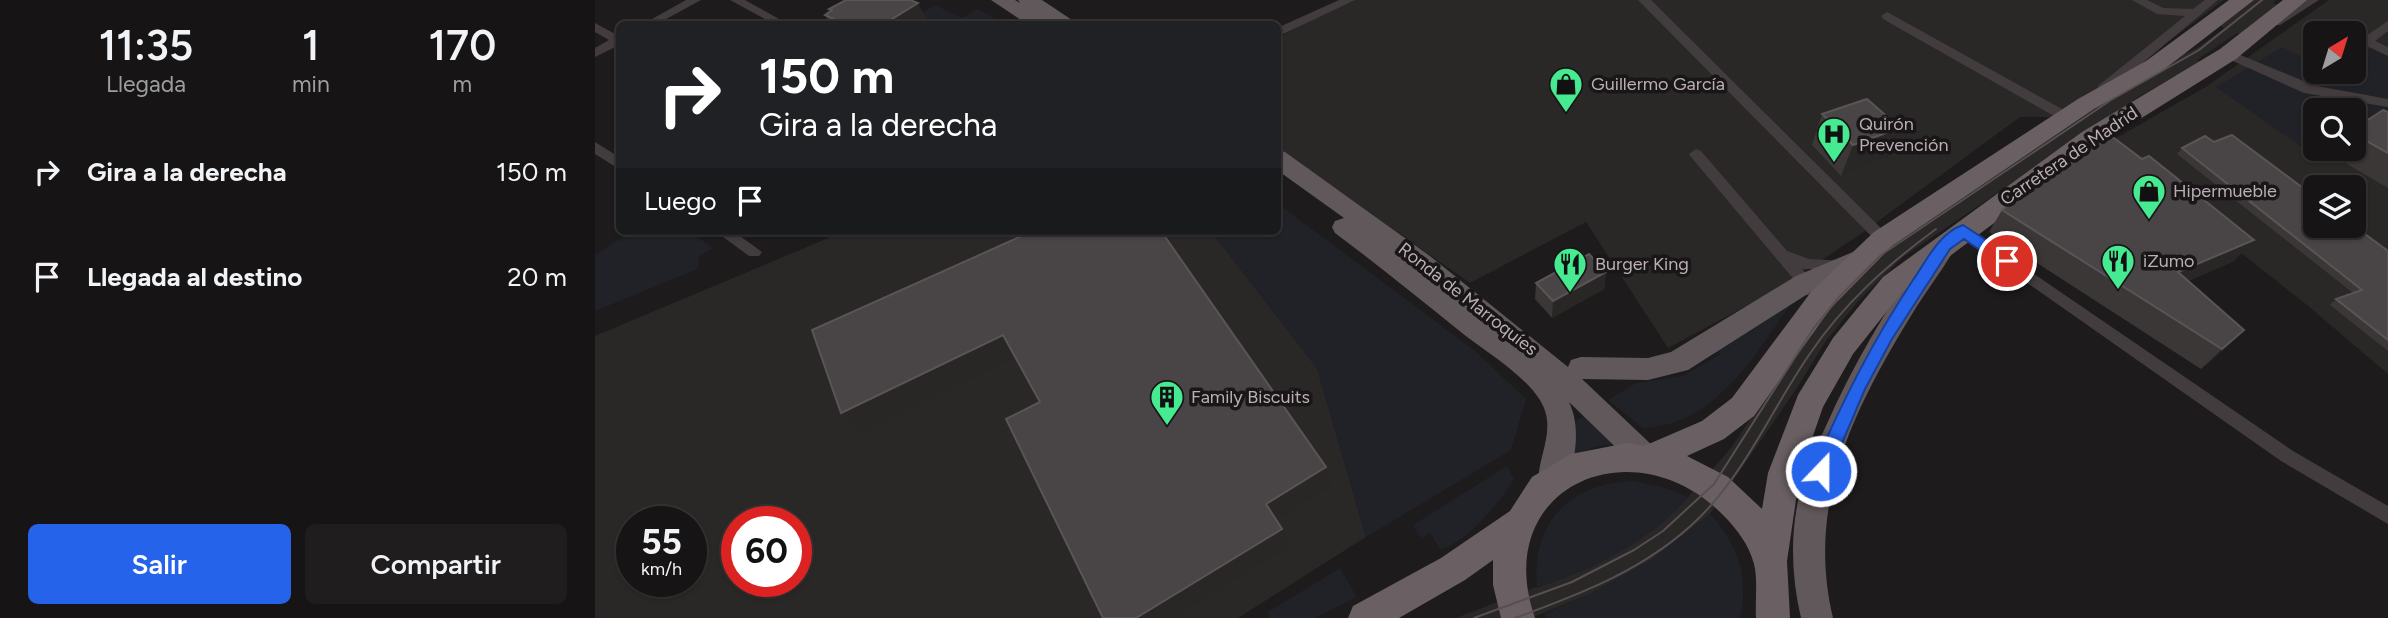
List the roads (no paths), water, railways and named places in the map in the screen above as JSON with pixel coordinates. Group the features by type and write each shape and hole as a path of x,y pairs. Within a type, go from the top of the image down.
{"highway":[{"name":"Carretera de Madrid","path":"1648,457 1696,439 1729,420 1758,390 1813,291 1883,239 2076,110 2154,66 2243,0"},
{"name":"Carretera de Madrid","path":"1770,561 1784,473 1809,404 1843,346 1893,284 2091,138 2228,54 2296,0"},
{"path":"1518,618 1511,594 1509,569 1512,544 1520,522 1537,496 1552,482 1591,462 1620,457 1648,457 1694,472 1723,491 1752,522 1770,561 1775,586 1773,618"},
{"path":"1365,618 1453,569 1520,522"}],"main road":[{"path":"1001,0 1035,21"},
{"path":"1028,0 1062,21"},
{"name":"Ronda de Marroquíes","path":"1281,161 1397,243 1499,322 1594,405 1648,457"},
{"name":"Ronda de Marroquíes","path":"1281,182 1389,261 1532,374 1557,408 1561,426 1562,441 1552,482"},
{"path":"1817,618 1809,562 1809,521 1816,485 1853,397 1886,334 1954,238"},
{"path":"1581,368 1648,369 1678,362 1813,291"}],"street":[{"path":"655,21 695,0"},
{"path":"736,0 776,21"},
{"path":"1281,31 1348,0"},
{"path":"1644,0 1883,239"},
{"path":"2138,0 2161,11 2194,13"},
{"path":"1887,16 2076,110 2212,0"},
{"path":"2264,28 2313,0"},
{"path":"2161,11 2168,20 2171,31"},
{"path":"2388,25 2366,41 2388,51"},
{"path":"595,27 616,39"},
{"path":"595,53 616,42"},
{"path":"2228,54 2309,90 2388,103"},
{"path":"2309,90 2312,84"},
{"path":"595,147 616,162"},
{"path":"1696,154 1786,256 1813,291"},
{"path":"728,235 754,252"},
{"path":"1954,238 2287,456 2388,516"},
{"path":"1786,256 1808,265 1852,262"}],"tram line":[{"path":"1474,618 1572,582 1634,550 1663,531 1714,484 1813,329 1840,296 1881,255 2111,100 2199,50 2262,0"},
{"path":"1515,618 1613,578 1659,551 1700,517 1745,460 1822,336 1851,302 1883,271 1936,229"}],"place":[{"name":"Guillermo García","path":"1566,114"},
{"name":"Quirón Prevención","path":"1834,164"},
{"name":"Hipermueble","path":"2149,221"},
{"name":"iZumo","path":"2118,291"},
{"name":"Burger King","path":"1570,294"},
{"name":"Family Biscuits","path":"1167,427"}]}
